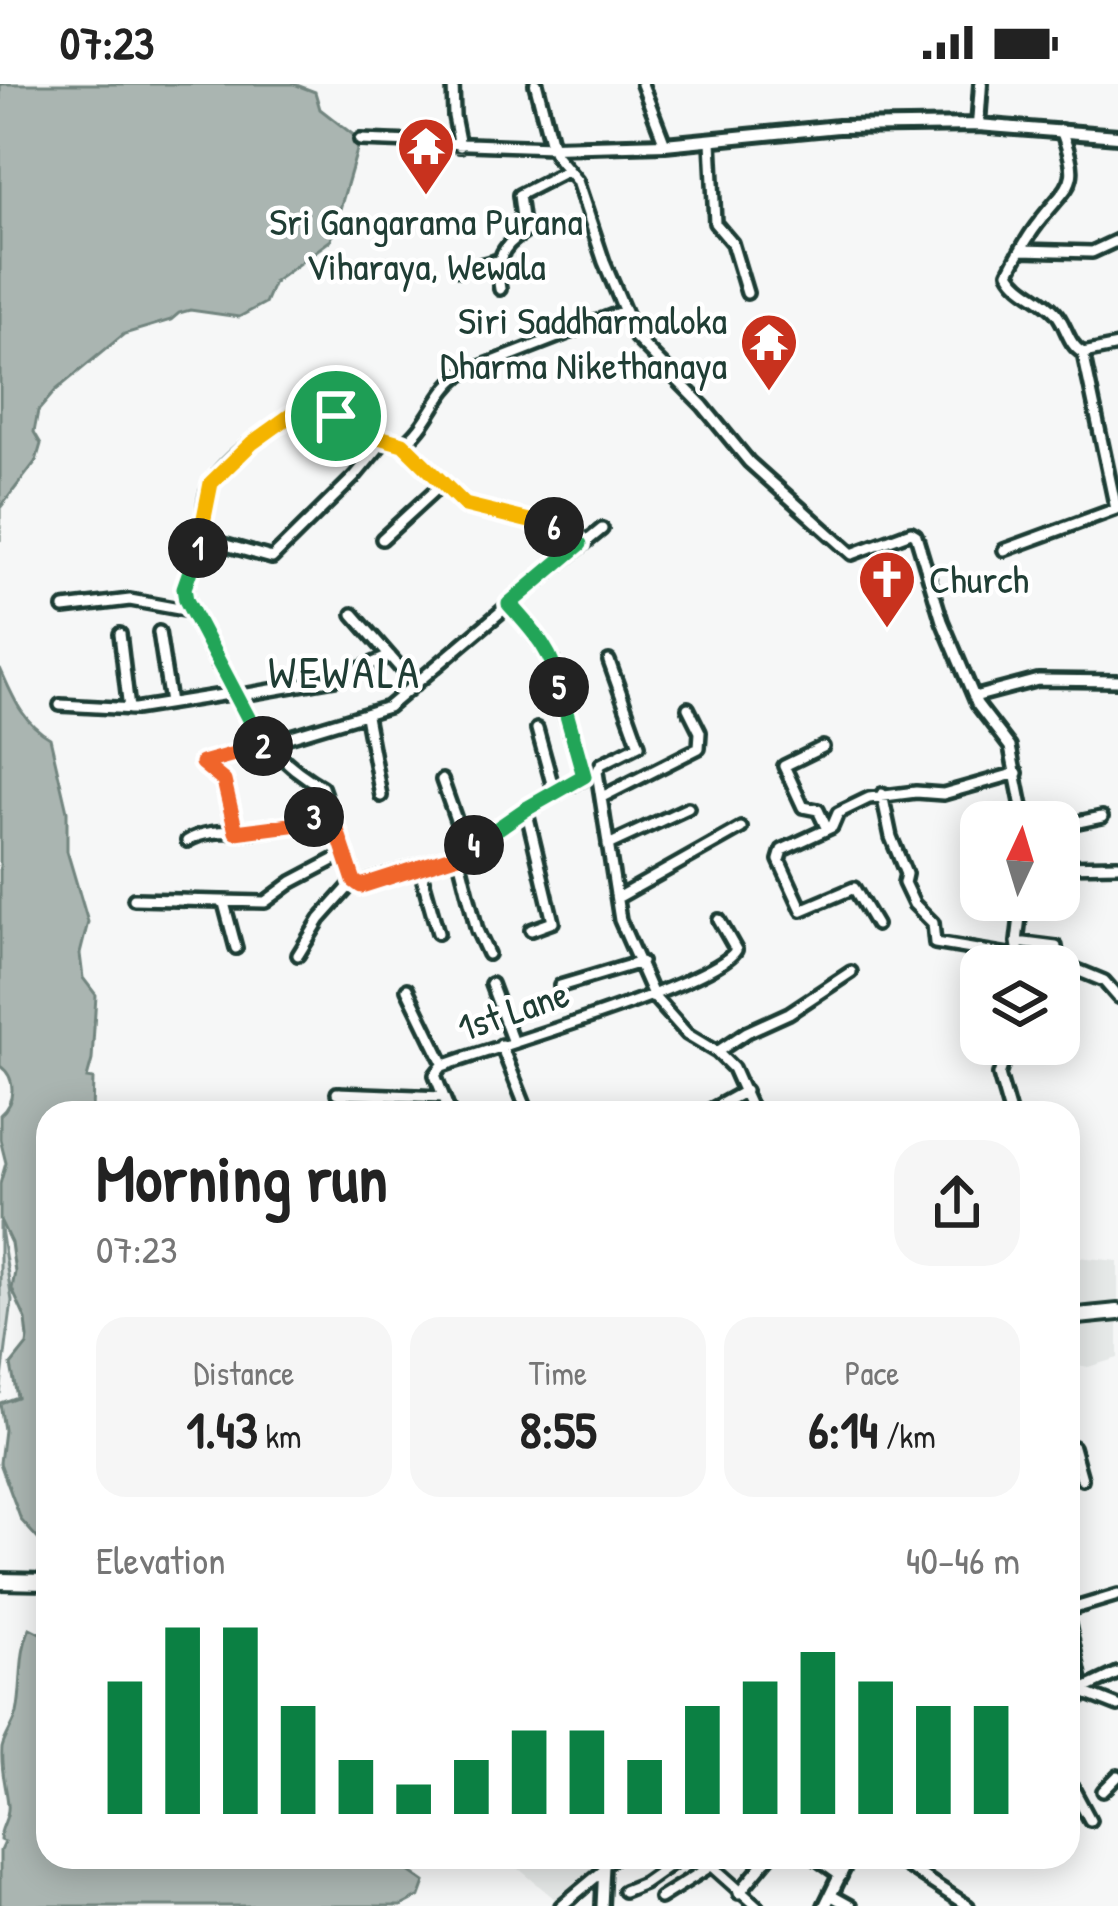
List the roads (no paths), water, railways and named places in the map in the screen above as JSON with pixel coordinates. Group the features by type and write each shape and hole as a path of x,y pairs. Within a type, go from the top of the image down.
{"main road":[{"path":"1080,1316 1118,1312"},
{"path":"0,1581 36,1582"}],"street":[{"path":"453,84 460,146"},
{"path":"536,84 552,147 577,181 636,338 648,353 690,392 749,462 852,554 911,532 916,535 942,621 974,697 1010,747 1022,801"},
{"path":"642,84 665,144"},
{"path":"978,125 981,84"},
{"path":"360,140 552,147 665,144 779,130 978,125 1118,136"},
{"path":"1061,130 1073,174 1065,195 1039,222 1022,250 1010,278 1061,317 1073,348 1083,353 1118,346"},
{"path":"712,140 715,223 735,250 747,293"},
{"path":"500,289 500,260 508,244 524,233 521,191 568,170"},
{"path":"1022,250 1092,252 1118,240"},
{"path":"461,270 500,260"},
{"path":"403,444 460,375 625,311"},
{"path":"1004,550 1116,509 1083,353"},
{"path":"580,544 554,527 465,505 403,444 384,442 311,404 230,462 206,494 201,538 184,588 190,611 266,745 322,787 354,881 361,886 462,853 526,809 597,772"},
{"path":"201,538 272,558 384,442"},
{"path":"382,539 443,483"},
{"path":"236,832 224,781 202,763 388,707 602,529"},
{"path":"64,608 130,600 190,611"},
{"path":"509,604 553,661 584,776"},
{"path":"353,614 416,685"},
{"path":"159,632 170,703"},
{"path":"120,634 129,710"},
{"path":"60,705 129,710 335,679 389,656"},
{"path":"609,661 639,745 601,764 597,772 620,920 654,997 687,1034 733,1068 749,1101"},
{"path":"974,697 1038,680 1118,681"},
{"path":"602,796 699,748 700,732 688,708"},
{"path":"366,716 381,796"},
{"path":"538,729 555,794"},
{"path":"823,746 784,766 803,807 818,810 827,830"},
{"path":"876,925 854,888 805,910 789,886 778,854 834,826 838,813 882,794 943,794 1017,773"},
{"path":"442,780 477,930 488,954"},
{"path":"882,794 891,837 906,874 904,883 914,904 933,922 935,943 960,949"},
{"path":"608,845 688,808"},
{"path":"187,841 202,833 298,824 330,809"},
{"path":"526,809 553,922 531,929"},
{"path":"1080,822 1102,817"},
{"path":"617,898 741,828"},
{"path":"134,899 265,902 345,854"},
{"path":"419,866 438,933"},
{"path":"1080,866 1118,866"},
{"path":"298,955 320,919 354,881"},
{"path":"224,903 236,948"},
{"name":"1st Lane","path":"445,1101 436,1076 444,1065 654,997 732,958 736,950 718,920"},
{"path":"1017,945 1020,921"},
{"path":"1017,942 1056,947 1058,962 1104,981 1118,998"},
{"path":"560,986 641,962"},
{"path":"717,1052 851,972"},
{"path":"491,984 524,1101"},
{"path":"407,988 444,1065"},
{"path":"1002,1065 999,1075 1007,1101"},
{"path":"727,1101 746,1091"},
{"path":"341,1101 338,1093 443,1097"},
{"path":"1080,1472 1082,1479"},
{"path":"1080,1606 1118,1595"},
{"path":"1082,1691 1118,1672"},
{"path":"1080,1685 1082,1691"},
{"path":"1082,1691 1118,1706"},
{"path":"1103,1791 1118,1776"},
{"path":"1080,1801 1090,1820"},
{"path":"624,1891 664,1869"},
{"path":"660,1898 706,1869"},
{"path":"714,1869 757,1906"},
{"path":"739,1893 759,1869"},
{"path":"832,1869 842,1876"},
{"path":"845,1869 829,1901 850,1906"},
{"path":"911,1869 968,1906"},
{"path":"561,1906 604,1871"},
{"path":"602,1906 604,1871"}],"place":[{"name":"Sri Gangarama Purana Viharaya, Wewala","path":"426,197"},
{"name":"Siri Saddharmaloka Dharma Nikethanaya","path":"769,393"},
{"name":"Church","path":"887,630"}],"district":[{"name":"WEWALA","path":"345,672"}]}
